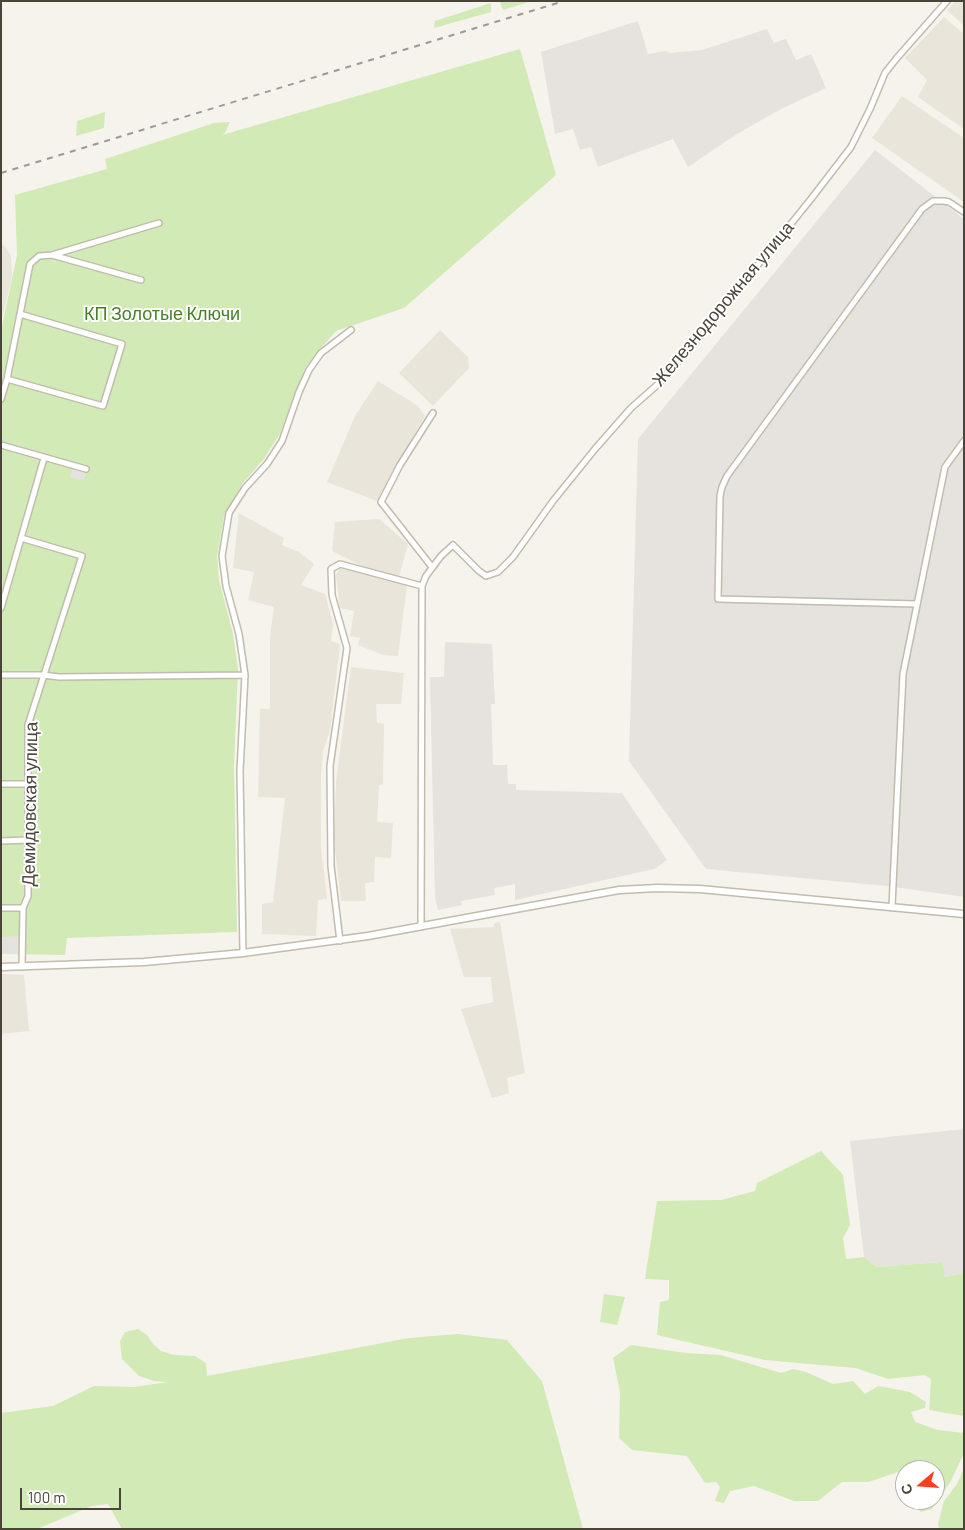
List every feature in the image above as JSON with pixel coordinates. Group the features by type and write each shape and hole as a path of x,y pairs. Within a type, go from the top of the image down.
{"street":[{"name":"Железнодорожная улица","path":"432,567 452,545 486,576 498,572 513,557 553,501 595,449 631,408 656,386 694,344 811,199 851,147 885,73 947,1"},
{"path":"918,604 718,599 720,496 727,476 922,209 933,201 944,201 949,202 964,212"},
{"path":"1,399 7,379 30,264 39,256 52,255 160,223"},
{"path":"52,255 141,280"},
{"path":"7,379 103,406 122,344 20,314"},
{"path":"243,954 240,771 245,675 239,634 226,586 222,556 229,513 245,488 267,464 282,440 309,370 321,353 351,330"},
{"path":"421,926 422,586 432,567 381,502 400,465 433,413"},
{"path":"892,906 904,674 945,466 964,441"},
{"path":"1,445 86,469"},
{"path":"1,608 44,458"},
{"name":"Демидовская улица","path":"21,538 82,556 28,725 28,896 23,908 22,967"},
{"path":"340,941 332,866 330,766 347,648 332,596 330,569 340,564 422,586"},
{"path":"1,675 59,677 245,675"},
{"path":"1,784 28,784"},
{"path":"1,840 29,840"},
{"path":"1,967 144,962 243,954 340,941 619,890 658,888 700,889 964,914"},
{"path":"1,908 23,908"}],"shaded area":[{"path":"956,1 964,1 964,26 947,10"},
{"path":"944,17 964,34 964,129 918,97 927,80 905,58"},
{"path":"638,21 648,54 665,51 670,53 702,50 767,29 774,43 786,39 796,60 811,54 826,88 781,109 737,134 688,167 673,139 598,167 591,147 580,150 573,129 555,134 541,52"},
{"path":"902,96 964,138 964,202 872,138"},
{"path":"875,150 964,219 964,897 887,886 706,869 629,761 638,439"},
{"path":"1,245 5,246 11,256 12,277 1,323"},
{"path":"440,330 468,357 469,368 433,406 399,373"},
{"path":"378,381 418,406 425,416 377,501 327,482 355,416"},
{"path":"73,468 86,472 84,481 70,477"},
{"path":"239,513 284,538 282,545 299,552 314,564 301,585 325,594 333,624 331,641 340,644 330,731 323,751 321,847 327,899 318,900 316,936 262,934 262,904 273,902 285,798 258,797 260,709 270,709 270,636 274,607 248,600 254,572 233,568"},
{"path":"379,519 408,544 399,577 360,565 332,551 335,522"},
{"path":"340,568 407,585 398,656 383,655 358,645 360,638 350,636 354,611 340,608 336,575"},
{"path":"445,642 492,644 495,704 491,704 493,765 507,765 508,784 516,784 516,790 622,793 667,860 654,869 515,900 515,884 494,888 495,895 461,901 462,905 438,910 435,897 430,677 444,677"},
{"path":"351,667 404,673 401,704 376,704 377,723 384,724 383,784 379,786 377,822 393,823 391,858 375,857 374,882 365,883 366,901 341,901 334,840 336,782"},
{"path":"500,922 525,1073 507,1078 509,1093 492,1098 461,1009 493,1002 491,977 464,977 450,929 494,927 494,923"},
{"path":"18,936 18,954 1,954 1,937"},
{"path":"1,974 24,975 29,1031 1,1034"},
{"path":"964,1129 964,1273 945,1277 941,1262 877,1267 864,1257 850,1141"}],"green space":[{"path":"532,1 503,10 500,2"},
{"path":"491,3 491,12 434,28 435,21"},
{"name":"КП Золотые Ключи","path":"520,49 556,175 404,308 336,331 305,368 280,434 263,460 242,484 224,516 217,556 219,580 233,634 238,669 234,765 237,932 67,938 65,955 1,954 1,331 17,255 15,195 107,169 105,159 214,123 230,122 225,133 222,135"},
{"path":"105,112 104,128 76,136 77,121"},
{"path":"821,1151 843,1175 850,1225 843,1238 846,1259 864,1257 877,1267 942,1262 945,1277 964,1273 964,1416 929,1410 931,1379 925,1375 888,1379 855,1368 765,1360 657,1335 660,1302 669,1300 669,1280 645,1279 657,1201 721,1200 755,1191 757,1183"},
{"path":"604,1294 625,1297 617,1325 600,1322"},
{"path":"138,1329 147,1335 161,1351 174,1355 195,1356 206,1363 207,1376 409,1338 458,1334 507,1340 542,1381 583,1529 122,1529 108,1504 92,1506 37,1529 1,1529 1,1413 53,1406 94,1386 134,1387 168,1382 154,1381 139,1376 122,1359 120,1341 125,1332"},
{"path":"631,1345 686,1353 721,1355 781,1373 793,1369 806,1372 833,1384 853,1381 865,1394 878,1386 910,1392 926,1402 925,1408 911,1412 915,1422 938,1430 964,1433 964,1453 945,1490 945,1460 895,1460 895,1473 868,1482 842,1482 818,1501 794,1501 754,1486 730,1491 724,1503 715,1501 720,1487 716,1482 705,1483 687,1456 632,1450 619,1438 620,1392 613,1358"},
{"path":"964,1468 964,1529 939,1529 938,1524 942,1510 945,1510 945,1500 957,1484"}],"railway":[{"path":"1,173 564,1"}]}
